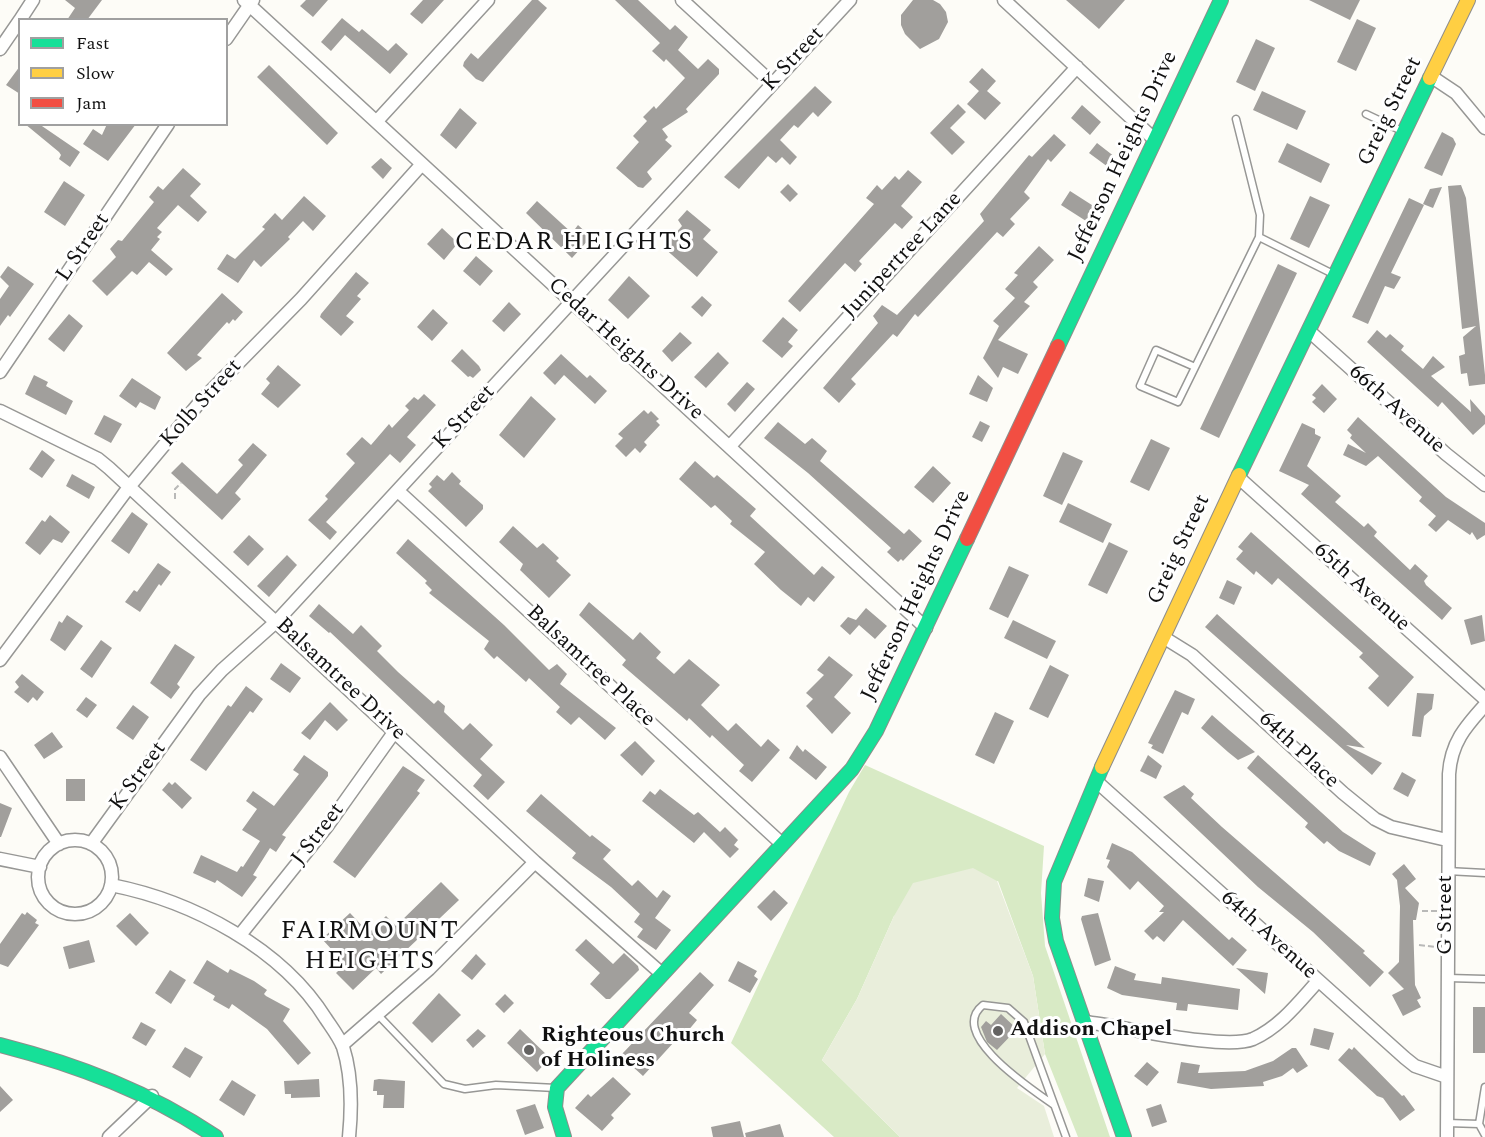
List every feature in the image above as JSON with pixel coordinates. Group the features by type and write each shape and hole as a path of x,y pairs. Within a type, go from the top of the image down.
{"street":[{"path":"21,18 33,0"},
{"path":"377,121 488,0"},
{"path":"682,0 772,83"},
{"name":"K Street","path":"92,844 200,695 222,670 277,621 849,0"},
{"path":"1004,0 1155,140"},
{"name":"Jefferson Heights Drive","path":"557,1088 858,760 899,685 1221,0"},
{"name":"Greig Street","path":"1124,1137 1056,941 1052,894 1058,870 1096,781 1238,477 1468,0"},
{"path":"228,36 249,2"},
{"name":"Cedar Heights Drive","path":"249,2 926,627"},
{"path":"0,49 18,23"},
{"name":"Junipertree Lane","path":"730,446 1077,67"},
{"path":"1432,76 1456,93 1485,128"},
{"name":"L Street","path":"0,372 167,126"},
{"name":"Kolb Street","path":"0,660 129,487 200,402 301,299 422,164"},
{"name":"66th Avenue","path":"1309,332 1446,454 1485,485"},
{"name":"Balsamtree Drive","path":"0,411 98,459 277,621 535,862 662,974"},
{"name":"65th Avenue","path":"1238,477 1485,699"},
{"name":"Balsamtree Place","path":"398,491 782,844"},
{"name":"64th Place","path":"1163,637 1206,667 1343,793 1375,819 1391,827 1447,840"},
{"name":"G Street","path":"1447,1137 1447,840 1450,755 1459,734 1485,705"},
{"name":"J Street","path":"240,935 328,825 395,731"},
{"path":"0,757 59,844"},
{"name":"64th Avenue","path":"1096,781 1415,1066 1447,1077"},
{"path":"69,841 92,844 106,857 112,873 111,885 106,898 91,910 69,914 54,908 42,894 40,867 49,852 59,844 69,841"},
{"path":"0,859 40,867"},
{"path":"342,1045 458,941 535,862"},
{"path":"111,885 163,899 240,935 293,976 319,1007 342,1045 351,1097 349,1137"},
{"path":"1085,1022 1219,1043 1242,1042 1254,1038 1282,1019 1318,981"},
{"path":"0,1044 74,1064 152,1096 216,1137"},
{"path":"557,1088 555,1107 564,1137"},
{"path":"109,1137 152,1096"}],"lane":[{"path":"1366,114 1405,133"},
{"path":"1195,367 1156,350 1140,386 1178,402 1259,237 1260,215 1236,119"},
{"path":"1259,237 1336,276"},
{"path":"1447,871 1485,873"},
{"path":"1447,978 1485,979"},
{"path":"1054,1105 1022,1084 976,1037 973,1022 975,1014 983,1005 1008,1008 1024,1023 1066,1137"},
{"path":"378,1014 444,1084 465,1089 496,1085 557,1088"},
{"path":"1485,1087 1479,1124 1485,1135"},
{"path":"1447,1123 1479,1124"}],"path":[{"path":"175,499 175,489 182,483"},
{"path":"1422,911 1437,911"},
{"path":"1419,945 1437,947"}],"green space":[{"path":"865,765 1044,846 1041,893 1045,946 1110,1137 1078,1137 1045,1054 1033,976 998,881 894,916 857,999 822,1060 900,1137 834,1137 731,1043 849,792"},
{"path":"973,868 997,881 1033,976 1045,1054 1017,1088 1044,1106 1054,1137 900,1137 822,1060 857,999 894,916 913,883"}],"building":[{"path":"65,0 102,0 88,18 68,18 75,8"},
{"path":"306,0 328,0 313,17 300,6"},
{"path":"423,0 444,0 422,24 410,14"},
{"path":"532,0 538,0 547,8 483,82 476,79 463,66 464,62 471,53 478,59"},
{"path":"615,0 638,0 670,30 675,25 688,37 678,50 698,69 708,59 719,69 719,74 686,109 688,112 662,129 668,137 665,140 672,146 647,172 652,179 643,188 638,187 616,168 639,142 633,136 647,121 643,117 654,106 656,109 685,78 666,59 664,62 652,51 660,43"},
{"path":"913,0 933,0 940,4 946,12 948,22 939,39 920,49 905,34 901,25 901,15"},
{"path":"1066,0 1125,0 1099,29"},
{"path":"1309,0 1360,0 1350,20"},
{"path":"342,18 359,32 362,29 388,51 396,43 408,54 390,74 345,35 331,51 321,42"},
{"path":"1357,19 1376,28 1356,71 1337,62"},
{"path":"1256,39 1275,48 1255,91 1236,82"},
{"path":"269,65 338,133 327,145 257,77"},
{"path":"982,68 996,81 987,91 1001,103 985,120 967,104 979,91 969,82"},
{"path":"18,69 18,93 6,85"},
{"path":"815,86 832,102 818,117 813,112 798,128 794,125 780,140 797,157 790,165 782,157 776,163 768,156 739,189 724,177"},
{"path":"1262,91 1306,111 1297,130 1253,110"},
{"path":"958,104 966,112 950,128 965,142 952,155 930,133"},
{"path":"1082,105 1101,122 1090,135 1071,118"},
{"path":"460,108 477,123 456,149 440,135"},
{"path":"27,126 42,126 80,152 70,167 59,159 61,155"},
{"path":"106,126 134,126 108,161 83,144 93,129 102,135"},
{"path":"1442,132 1453,138 1456,144 1442,176 1424,168"},
{"path":"1054,134 1066,145 1051,162 1048,159 1024,192 1030,198 1010,219 1015,224 1003,237 997,232 918,317 915,314 897,337 893,334 851,379 856,384 839,403 823,388 878,323 873,316 882,305 897,315 984,221 980,214 1029,155 1032,157"},
{"path":"1097,143 1115,157 1108,167 1089,153"},
{"path":"1287,143 1330,164 1321,183 1278,162"},
{"path":"381,158 392,168 383,179 371,167"},
{"path":"183,168 201,184 190,196 207,212 198,222 178,205 157,228 162,232 157,237 160,239 151,250 173,269 166,276 149,262 137,275 132,271 107,296 92,281 116,257 110,249 118,240 122,241 154,202 149,197 158,186 163,190"},
{"path":"908,170 922,182 901,206 913,217 902,229 895,223 859,261 862,264 855,272 845,263 800,312 788,301 874,204 866,198 877,185 882,190 895,176 899,180"},
{"path":"64,181 85,195 65,226 44,212"},
{"path":"788,184 798,194 790,202 780,192"},
{"path":"1461,185 1466,198 1485,375 1485,384 1469,386 1467,373 1461,374 1459,356 1465,354 1463,337 1476,326 1462,329 1448,186"},
{"path":"1442,187 1433,208 1423,204 1430,189"},
{"path":"1070,191 1095,207 1086,221 1061,205"},
{"path":"304,196 326,216 313,231 303,221 288,237 290,239 261,267 254,260 238,283 217,269 227,254 235,259 265,229 262,227 275,213 282,220"},
{"path":"1310,196 1330,205 1309,248 1290,239"},
{"path":"1409,198 1424,205 1391,273 1401,277 1394,289 1385,286 1368,324 1352,317"},
{"path":"537,201 572,233 578,225 591,237 572,258 526,213"},
{"path":"687,210 711,230 703,239 718,252 697,277 663,247 682,226 678,220"},
{"path":"442,228 458,243 444,260 427,244"},
{"path":"1039,246 1054,260 1033,282 1038,287 1024,302 1030,306 998,340 1028,354 1018,374 1003,367 998,378 983,358 999,326 993,321 1015,298 1005,289 1018,275 1014,273"},
{"path":"476,256 493,271 480,286 463,271"},
{"path":"1278,264 1297,273 1219,438 1200,429"},
{"path":"8,266 34,284 10,317 8,315 0,326 0,299 9,286 0,277"},
{"path":"356,272 369,283 357,296 361,299 346,316 354,322 341,336 320,317"},
{"path":"629,276 650,296 628,319 608,300"},
{"path":"222,293 243,312 235,321 233,319 229,324 227,322 197,355 202,358 186,371 167,353"},
{"path":"702,296 712,305 702,317 691,307"},
{"path":"509,302 521,314 504,332 492,321"},
{"path":"433,309 448,323 432,341 417,327"},
{"path":"69,314 83,326 64,352 48,339"},
{"path":"783,317 798,330 788,342 793,346 782,358 762,341"},
{"path":"1377,330 1386,338 1390,334 1404,346 1401,350 1423,369 1433,356 1445,367 1431,376 1471,412 1470,399 1485,416 1485,424 1473,435 1442,402 1438,407 1367,342"},
{"path":"680,332 692,343 672,362 662,351"},
{"path":"462,349 481,370 473,378 468,377 451,361"},
{"path":"718,352 729,363 706,388 694,377"},
{"path":"561,354 587,378 590,375 607,391 595,404 564,375 555,385 543,373"},
{"path":"278,365 301,385 278,408 261,394 270,383 266,379"},
{"path":"34,375 48,382 46,386 73,401 66,415 25,394"},
{"path":"978,375 993,388 987,402 969,394"},
{"path":"132,378 161,397 155,410 140,402 136,408 119,396"},
{"path":"747,382 755,389 735,412 727,404"},
{"path":"1322,384 1337,399 1324,413 1312,402 1316,398 1312,395"},
{"path":"424,394 436,405 407,437 416,445 400,463 390,454 326,522 337,532 330,540 308,520 328,499 325,496 355,463 346,454 362,437 371,445 389,424 392,428 409,410 405,406 414,397 418,400"},
{"path":"531,396 556,419 524,458 499,435"},
{"path":"644,410 648,414 651,411 659,419 656,421 660,425 644,442 647,445 640,453 635,448 626,457 615,446 623,438 618,434"},
{"path":"104,415 122,424 111,443 94,434"},
{"path":"1358,417 1446,497 1485,523 1485,535 1477,540 1472,532 1470,535 1448,520 1436,532 1428,525 1436,516 1419,501 1422,497 1378,456 1366,466 1343,455 1348,444 1366,453 1350,438 1352,435 1347,430"},
{"path":"980,421 990,426 982,442 972,437"},
{"path":"778,422 805,444 812,438 827,451 820,461 904,534 909,529 922,541 903,561 901,559 898,562 887,552 891,548 808,473 764,438"},
{"path":"1302,423 1315,429 1315,434 1321,437 1307,466 1341,496 1335,502 1364,527 1368,523 1377,532 1374,536 1410,570 1415,564 1428,576 1424,581 1426,585 1452,608 1442,620 1301,494 1309,485 1279,471"},
{"path":"1151,439 1170,448 1149,491 1130,482"},
{"path":"253,443 267,455 235,493 241,499 222,520 171,473 182,462 217,494 243,465 238,460"},
{"path":"42,450 55,460 42,478 29,469"},
{"path":"1063,452 1083,461 1062,505 1043,496"},
{"path":"695,461 714,478 717,475 756,509 750,516 814,575 822,566 835,577 814,602 808,597 801,606 781,590 754,564 765,552 730,524 732,521 715,505 711,508 679,479"},
{"path":"933,466 951,483 933,503 914,487"},
{"path":"452,472 461,481 459,484 483,505 483,509 466,527 428,491 432,487 429,484 437,475 444,481"},
{"path":"72,474 95,487 89,499 66,486"},
{"path":"1068,503 1112,524 1103,543 1059,522"},
{"path":"132,512 148,524 129,554 111,541"},
{"path":"50,515 70,532 62,543 53,539 40,555 25,543 42,520 45,522"},
{"path":"513,526 537,548 543,543 559,558 556,561 571,575 549,598 520,570 523,564 499,542"},
{"path":"1251,532 1414,677 1388,707 1368,688 1379,676 1359,657 1363,653 1278,578 1272,585 1256,571 1254,575 1236,559 1243,551 1238,547"},
{"path":"249,535 264,549 248,566 233,552"},
{"path":"408,539 504,625 549,670 557,664 567,674 560,684 616,728 605,740 579,717 571,725 556,712 560,707 529,678 526,682 497,656 494,659 484,649 489,641 429,593 432,590 425,583 427,581 396,553"},
{"path":"1109,542 1128,551 1107,594 1088,585"},
{"path":"287,555 297,565 269,597 257,586"},
{"path":"158,563 171,572 161,586 159,584 140,612 125,602 134,590 137,592"},
{"path":"1009,566 1029,575 1008,618 989,609"},
{"path":"1227,580 1242,587 1234,605 1219,598"},
{"path":"589,602 633,640 640,632 661,652 656,658 674,674 689,659 720,685 701,705 728,731 736,723 761,747 768,739 780,750 752,782 739,771 744,765 712,735 710,738 689,718 687,721 622,665 626,660 579,615"},
{"path":"319,604 353,634 361,625 382,646 377,651 398,672 434,704 438,700 445,706 444,712 463,730 470,723 493,745 480,759 505,782 488,800 473,786 482,775 330,632 309,616"},
{"path":"866,608 887,626 875,639 859,625 850,635 840,626 848,617 856,620"},
{"path":"1217,614 1365,748 1346,745 1382,763 1372,775 1205,627"},
{"path":"67,615 83,626 65,651 50,640 59,621 62,623"},
{"path":"1482,615 1485,641 1471,645 1464,620"},
{"path":"1013,620 1056,641 1047,659 1004,638"},
{"path":"101,640 112,648 92,678 80,669"},
{"path":"175,644 195,657 177,684 180,687 171,699 150,683"},
{"path":"829,656 853,675 834,697 851,713 832,734 806,706 813,699 806,693 824,675 817,670"},
{"path":"281,663 301,678 290,693 270,679"},
{"path":"1050,665 1069,675 1048,718 1029,709"},
{"path":"22,674 44,692 37,701 33,697 28,703 14,692 19,687 15,682"},
{"path":"246,686 263,699 253,713 250,711 206,771 190,760 228,705 231,707"},
{"path":"1175,690 1195,699 1188,715 1182,712 1163,754 1151,748 1153,745 1148,743"},
{"path":"1417,693 1434,694 1432,709 1424,716 1421,737 1412,736"},
{"path":"86,697 97,705 87,718 76,710"},
{"path":"330,702 348,720 337,731 325,720 310,740 301,733"},
{"path":"133,705 149,717 133,740 116,728"},
{"path":"995,712 1014,721 994,764 975,755"},
{"path":"1212,715 1255,752 1238,760 1228,752 1201,728"},
{"path":"52,732 63,747 44,759 34,745"},
{"path":"635,741 655,761 642,776 620,755"},
{"path":"797,745 803,752 805,749 827,767 816,780 789,758"},
{"path":"304,755 328,772 328,776 282,835 286,837 276,852 270,848 253,875 257,877 242,897 217,880 215,883 193,873 201,855 237,872 241,866 243,867 260,841 242,830 257,809 246,801 253,791 274,806 299,774 293,770"},
{"path":"1148,755 1162,766 1156,779 1140,771"},
{"path":"1258,755 1343,832 1376,853 1370,866 1339,851 1327,841 1324,844 1305,827 1308,823 1247,768"},
{"path":"403,766 425,780 417,791 420,793 355,878 333,862"},
{"path":"1402,772 1416,780 1408,797 1393,789"},
{"path":"66,779 85,779 85,801 66,801"},
{"path":"169,782 172,785 175,782 192,798 182,809 162,790"},
{"path":"1184,785 1194,794 1191,798 1222,827 1365,951 1363,953 1384,972 1370,987 1313,932 1258,887 1163,797"},
{"path":"660,789 694,815 698,812 720,832 725,827 738,840 734,845 739,849 730,858 704,832 694,843 642,801 650,791 655,795"},
{"path":"541,794 590,837 592,835 611,850 603,859 632,886 638,880 657,898 663,890 671,896 655,918 671,930 656,950 637,937 643,929 634,922 640,914 611,887 572,858 576,853 526,811"},
{"path":"0,803 12,808 1,837 0,837"},
{"path":"1112,843 1132,852 1229,940 1232,937 1247,950 1233,966 1183,920 1164,942 1157,936 1153,940 1144,931 1164,912 1159,912 1164,906 1138,881 1130,890 1107,867 1110,860 1106,859"},
{"path":"1404,864 1416,879 1405,888 1419,903 1416,920 1413,920 1415,985 1421,998 1417,1000 1421,1007 1403,1016 1392,995 1404,989 1388,973 1399,962 1400,906 1397,880 1392,874"},
{"path":"1088,878 1104,881 1099,902 1084,896"},
{"path":"441,882 459,900 381,974 376,968 353,990 336,973 345,964 322,939 350,913 369,933 386,916 396,926"},
{"path":"774,890 788,903 771,921 757,907"},
{"path":"27,912 37,920 35,923 39,925 8,967 0,964 0,944 22,913 25,915"},
{"path":"130,913 149,933 136,946 116,926"},
{"path":"1098,913 1111,960 1095,966 1081,919 1082,916"},
{"path":"586,939 613,964 624,953 638,966 639,970 610,999 606,999 590,984 600,973 575,950"},
{"path":"89,940 95,962 69,969 63,947"},
{"path":"476,954 486,964 472,980 461,971"},
{"path":"207,960 228,973 230,969 254,981 267,990 264,994 266,996 290,1009 283,1021 311,1053 298,1065 267,1029 232,1004 229,1009 213,1000 215,996 193,983"},
{"path":"738,961 757,971 754,976 758,979 750,993 728,981"},
{"path":"1115,966 1136,974 1134,980 1161,984 1162,977 1240,989 1238,1010 1188,1004 1187,1011 1176,1010 1177,1003 1122,995 1107,988"},
{"path":"1236,968 1268,973 1265,994"},
{"path":"170,970 186,980 171,1004 155,993"},
{"path":"700,972 714,985 689,1013 697,1020 643,1076 622,1057 622,1054"},
{"path":"439,993 461,1015 432,1043 412,1023"},
{"path":"505,994 514,1003 504,1013 495,1004"},
{"path":"1473,1007 1485,1007 1485,1053 1473,1053"},
{"name":"Addison Chapel","path":"1001,1014 1017,1029 997,1050 987,1042 981,1027 986,1021 991,1025"},
{"path":"141,1022 156,1030 146,1046 132,1038"},
{"path":"1314,1028 1334,1033 1329,1050 1310,1045"},
{"path":"478,1029 486,1036 473,1048 466,1040"},
{"name":"Righteous Church of Holiness","path":"520,1029 550,1058 537,1072 507,1043"},
{"path":"185,1047 203,1057 190,1078 172,1067"},
{"path":"1354,1047 1402,1096 1404,1095 1415,1110 1400,1121 1383,1098 1377,1096 1338,1060 1349,1048 1352,1050"},
{"path":"1292,1048 1296,1048 1308,1066 1297,1073 1293,1068 1282,1076 1263,1082 1264,1086 1211,1089 1177,1083 1181,1062 1200,1065 1198,1073 1245,1071 1273,1061"},
{"path":"1147,1062 1159,1072 1147,1086 1134,1076"},
{"path":"613,1077 631,1094 611,1115 614,1118 602,1131 575,1108 588,1094 591,1097"},
{"path":"319,1079 320,1097 291,1098 291,1094 285,1094 284,1081"},
{"path":"232,1080 256,1095 244,1116 219,1100"},
{"path":"374,1080 405,1081 404,1108 383,1108 384,1095 377,1095 377,1091 373,1091"},
{"path":"0,1086 13,1100 0,1112"},
{"path":"535,1104 544,1128 525,1135 516,1110"},
{"path":"1161,1104 1167,1122 1152,1127 1146,1109"},
{"path":"740,1121 744,1137 713,1137 711,1127"},
{"path":"780,1124 784,1137 746,1137 745,1133"}],"traffic: fast":[{"path":"1058,346 1221,0"},
{"path":"1239,475 1430,78"},
{"path":"564,1137 555,1107 557,1088 852,769 876,731 967,539"},
{"path":"1102,767 1054,882 1052,918 1056,941 1124,1137"},
{"path":"0,1045 57,1061 139,1093 216,1137"}],"traffic: slow":[{"path":"1430,78 1468,0"},
{"path":"1102,767 1239,475"}],"traffic: jam":[{"path":"967,539 1058,346"}],"place":[{"name":"Addison Chapel","path":"998,1031"},
{"name":"Righteous Church of Holiness","path":"529,1050"}],"district":[{"name":"CEDAR HEIGHTS","path":"574,244"},
{"name":"FAIRMOUNT HEIGHTS","path":"370,948"}]}
